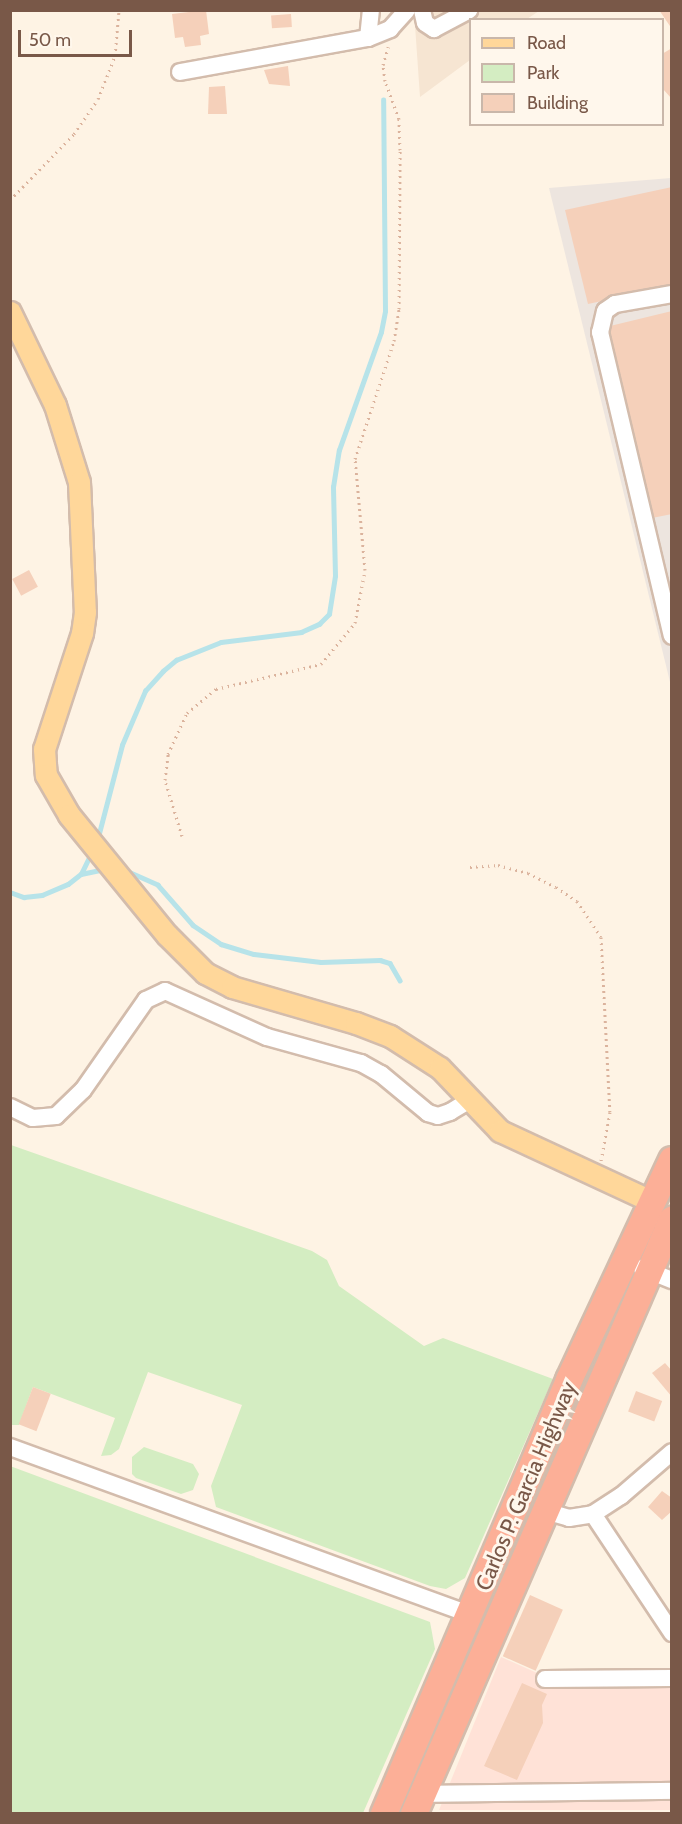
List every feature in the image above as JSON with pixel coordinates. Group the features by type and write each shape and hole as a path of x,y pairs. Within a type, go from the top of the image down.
{"highway":[{"name":"Carlos P. Garcia Highway","path":"418,1804 491,1642 596,1392 660,1276 662,1191 672,1160"},
{"name":"Carlos P. Garcia Highway","path":"384,1814 472,1615 569,1380 625,1262 662,1229"},
{"path":"569,1380 596,1392"},
{"path":"491,1642 472,1615 509,1597"}],"main road":[{"path":"10,312 55,405 79,482 85,612 43,755 52,790 79,828 192,963 219,981 356,1023 420,1052 440,1068 468,1101 516,1141 598,1177 662,1191"}],"street":[{"path":"368,38 371,10"},
{"path":"422,10 425,23 434,29 469,10"},
{"path":"180,72 368,38 404,15"},
{"path":"672,294 615,304 605,311 600,332 672,636"},
{"path":"10,1107 33,1118 56,1116 83,1090 146,1000 165,991 267,1037 361,1063 381,1074 428,1113 450,1112 468,1101"},
{"path":"625,1262 660,1276"},
{"path":"10,1447 472,1615"},
{"path":"545,1511 569,1518 593,1514 672,1452"},
{"path":"593,1514 672,1632"},
{"path":"545,1679 672,1678"},
{"path":"418,1804 672,1791"}],"path":[{"path":"10,200 74,134 98,99 114,56 119,10"},
{"path":"182,836 165,780 170,746 187,713 216,689 321,664 355,622 365,570 355,459 398,326 399,119 383,65 404,15"},
{"path":"470,867 498,865 528,873 555,886 577,901 601,937 610,1112 598,1177"}],"shaded area":[{"path":"414,11 539,11 528,18 469,18 469,61 420,97"},
{"path":"671,178 671,686 549,188"},
{"path":"501,1657 537,1673 671,1672 671,1810 439,1810"}],"green space":[{"path":"11,1145 312,1251 327,1260 339,1286 424,1346 443,1338 553,1379 465,1578 446,1589 430,1586 216,1507 211,1486 242,1405 148,1372 119,1449 111,1455 101,1456 115,1418 33,1387 19,1425 11,1425"},
{"path":"144,1447 193,1464 199,1474 193,1490 181,1494 136,1478 132,1474 132,1457"},
{"path":"10,1466 430,1622 435,1649 363,1813 11,1813"}],"building":[{"path":"206,10 209,34 200,36 201,45 185,47 183,37 175,38 172,14"},
{"path":"659,10 672,10 672,29"},
{"path":"291,14 292,27 272,28 271,15"},
{"path":"672,48 672,99 664,90 664,53"},
{"path":"288,66 290,86 269,84 264,70"},
{"path":"225,86 227,114 208,114 209,87"},
{"path":"672,187 672,286 588,304 565,210"},
{"path":"672,311 672,514 647,519 606,327"},
{"path":"29,570 38,587 21,596 12,579"},
{"path":"665,1363 672,1371 672,1397 652,1373"},
{"path":"33,1387 51,1394 36,1431 19,1424"},
{"path":"636,1391 662,1401 654,1422 628,1412"},
{"path":"662,1491 672,1498 672,1511 662,1520 648,1507"},
{"path":"530,1595 563,1610 536,1671 503,1656"},
{"path":"522,1683 547,1694 542,1705 543,1723 517,1780 484,1766"}],"waterway":[{"path":"97,841 122,745 145,691 163,671 176,660 221,642 301,632 319,624 329,614 335,576 333,487 339,450 381,332 385,311 383,100"},
{"path":"10,892 24,897 42,895 68,884 81,874 92,851"},
{"path":"81,874 105,869"},
{"path":"125,870 158,885 193,925 221,944 254,954 321,962 380,960 390,963 400,980"}]}
